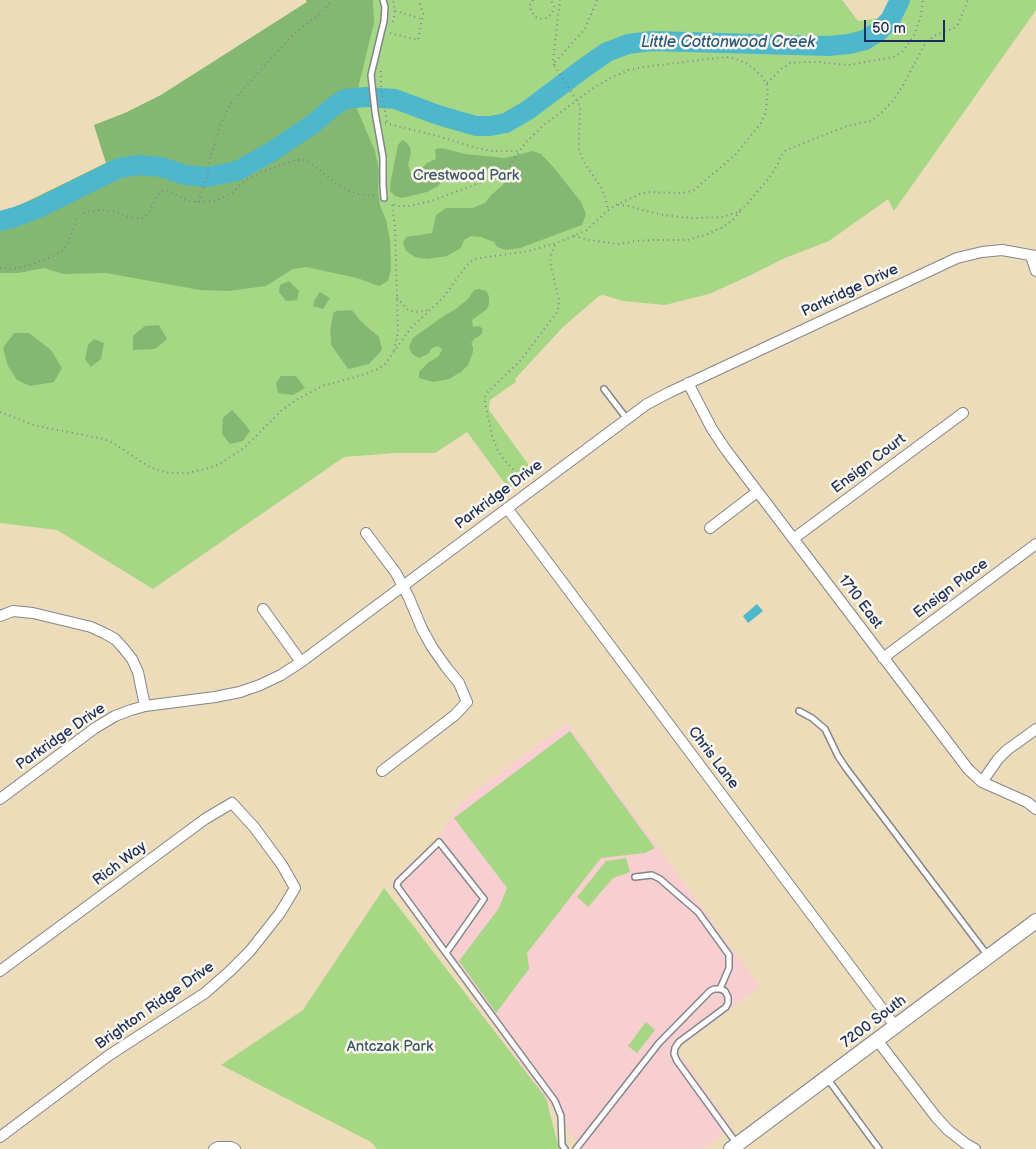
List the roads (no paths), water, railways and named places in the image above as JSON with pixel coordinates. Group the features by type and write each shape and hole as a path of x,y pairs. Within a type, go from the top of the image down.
{"street":[{"name":"Parkridge Drive","path":"0,799 95,728 115,716 144,706 240,692 281,675 647,404 688,383 958,258 982,252 1002,250 1033,256"},
{"path":"1033,256 1036,271"},
{"name":"1710 East","path":"688,383 712,429 726,450 968,769 982,782 1027,802 1036,809"},
{"name":"Ensign Court","path":"793,540 963,413"},
{"path":"710,528 757,492"},
{"name":"Chris Lane","path":"507,508 896,1026"},
{"path":"366,533 396,573 422,629 446,668 459,683 467,702 455,716 382,771"},
{"name":"Ensign Place","path":"884,658 1036,544"},
{"path":"263,609 300,662"},
{"path":"0,616 13,612 33,613 104,632 124,649 132,660 138,672 144,706"},
{"path":"982,782 998,759 1007,750 1036,729"},
{"name":"Rich Way","path":"0,971 205,819 232,803 254,827"},
{"name":"Brighton Ridge Drive","path":"0,1136 108,1056 205,992 230,972 250,951 280,913 295,888 282,864 254,827"},
{"name":"7200 South","path":"734,1147 1036,921"},
{"path":"877,1040 936,1118 948,1130 975,1149"},
{"path":"216,1148 231,1147 236,1149"}],"lane":[{"path":"384,0 384,21 371,75 375,112 384,157 384,198"},
{"path":"604,389 627,419"},
{"path":"799,711 812,718 825,729 846,768 989,956"},
{"path":"446,954 484,899 439,842 398,882 397,886 446,954 555,1101 562,1116 562,1145 565,1149"},
{"path":"636,877 652,875 660,879 698,912 729,955 729,968 720,989"},
{"path":"576,1149 659,1043 714,989 720,989 725,992 728,997 726,1006 680,1042 675,1048 674,1054 676,1061 734,1147"},
{"path":"826,1078 879,1149"}],"water":[{"path":"757,604 763,611 748,623 743,616"}],"waterway":[{"name":"Little Cottonwood Creek","path":"0,221 39,208 119,168 138,165 161,167 185,175 207,177 237,171 271,152 313,124 345,99 366,97 395,99 438,115 476,126 490,126 506,123 528,110 607,52 628,44 652,41 828,46 849,44 865,40 879,31 890,20 900,0"}],"park label":[{"name":"Crestwood Park","path":"466,176"},
{"name":"Antczak Park","path":"390,1047"}]}
